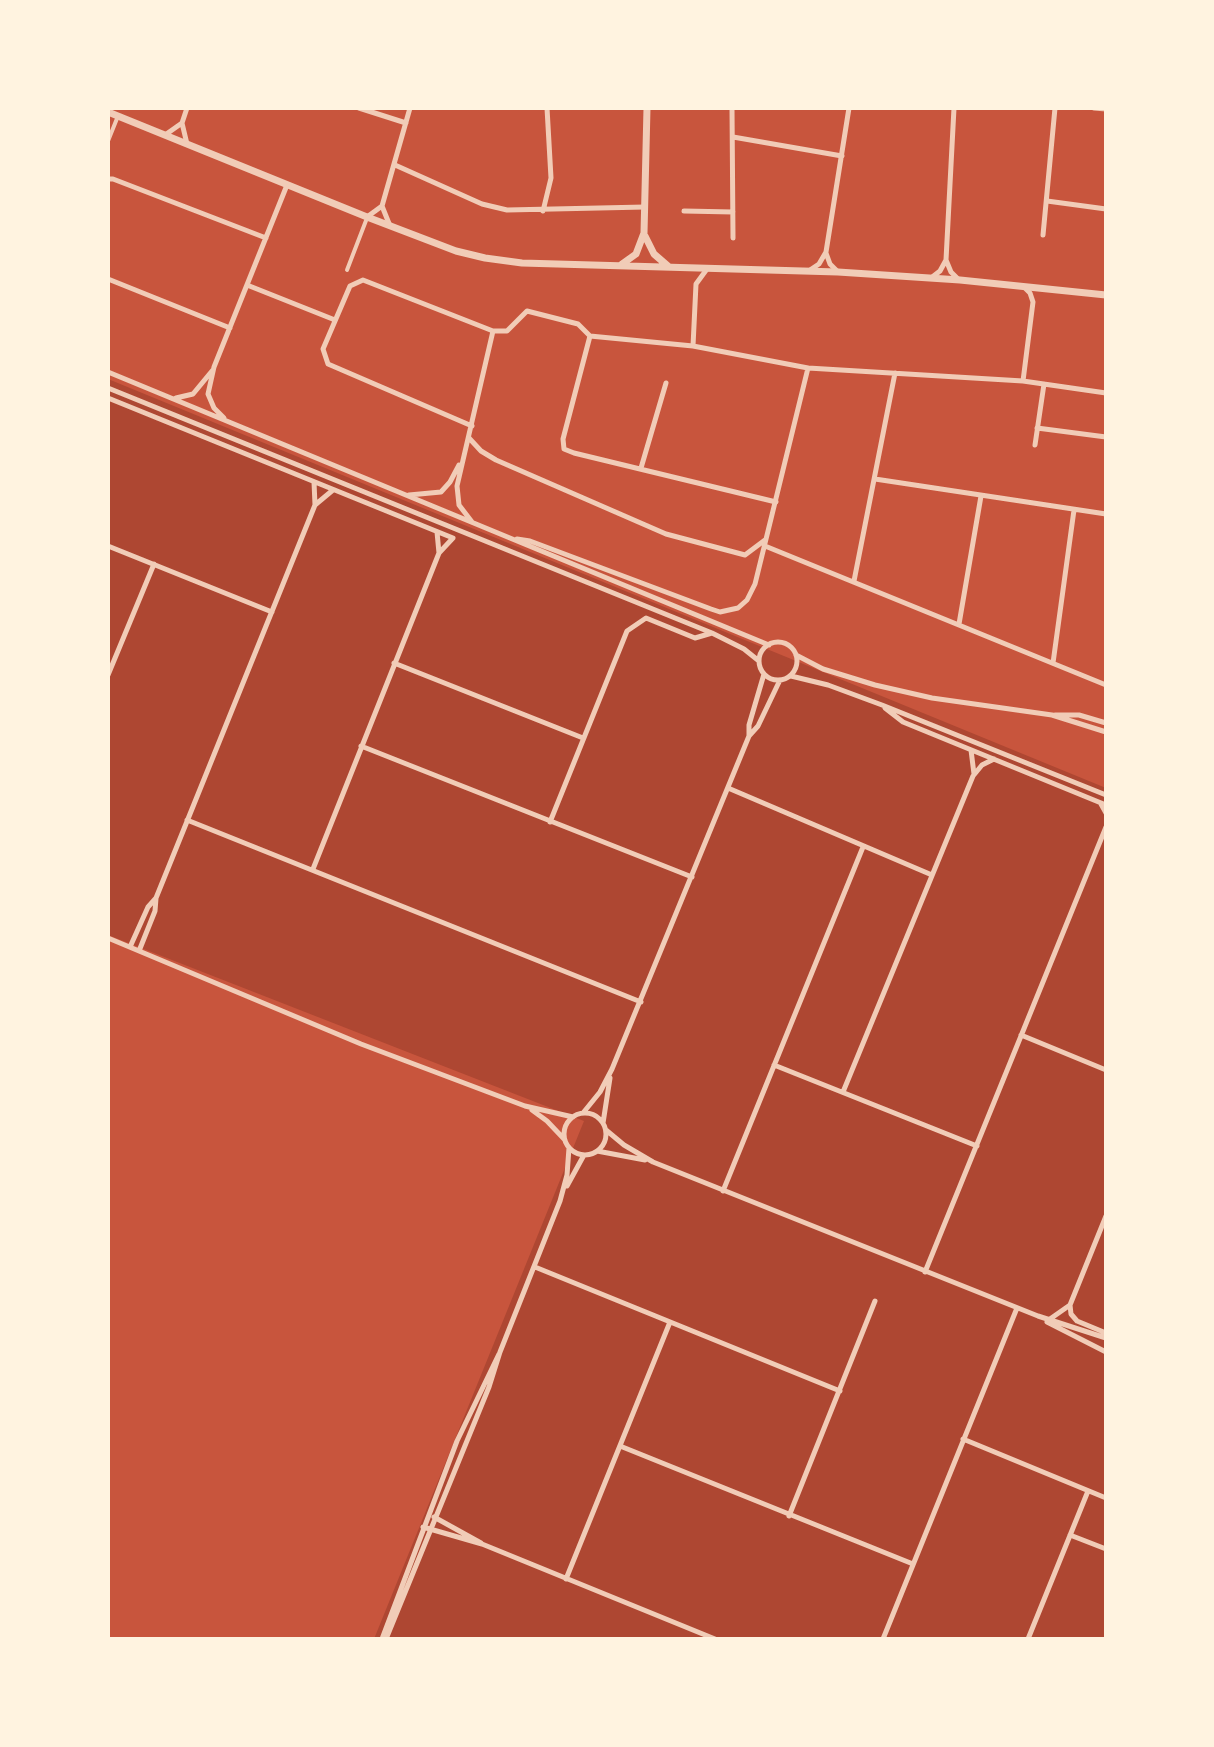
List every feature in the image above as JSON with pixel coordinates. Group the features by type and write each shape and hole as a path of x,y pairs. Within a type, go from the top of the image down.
{"street":[{"path":"187,108 182,123 188,145"},
{"path":"359,108 406,123"},
{"path":"347,270 367,217 382,206 410,108"},
{"path":"543,211 551,178 547,108"},
{"path":"618,265 636,254 644,234 647,108"},
{"path":"732,108 733,238"},
{"path":"810,270 819,264 826,252 849,108"},
{"path":"931,278 940,271 946,260 954,108"},
{"path":"1043,235 1055,108"},
{"path":"1094,108 1106,109"},
{"path":"108,112 390,226 456,251 484,258 522,262 810,270 960,280 1106,295"},
{"path":"108,141 118,116"},
{"path":"165,135 182,123"},
{"path":"733,137 842,156"},
{"path":"395,165 482,204 507,210 645,207"},
{"path":"108,179 113,178 266,238"},
{"path":"226,421 214,408 208,394 214,367 287,185"},
{"path":"1047,201 1106,209"},
{"path":"382,206 390,226"},
{"path":"684,211 733,212"},
{"path":"644,234 654,254 670,267"},
{"path":"826,252 830,264 838,272"},
{"path":"946,260 951,272 960,280"},
{"path":"693,346 696,284 700,274 708,268"},
{"path":"108,279 230,328"},
{"path":"472,426 328,364 323,349 350,286 363,280 493,331 507,331 527,311 578,324 590,336 693,346 808,368 1023,381 1106,393"},
{"path":"247,285 335,320"},
{"path":"1022,286 1030,293 1032,302 1023,381"},
{"path":"473,524 457,498 463,458 493,331"},
{"path":"590,336 563,439 564,449 776,502"},
{"path":"173,398 193,394 214,367"},
{"path":"512,539 530,541 720,612 738,608 747,600 755,584 808,368"},
{"path":"108,372 769,645 785,643 796,655 833,673 904,692 1052,715 1106,732"},
{"path":"854,581 896,373"},
{"path":"641,468 666,383"},
{"path":"1035,446 1044,384"},
{"path":"108,388 712,633 744,649 759,661 764,674 749,725 749,736"},
{"path":"108,398 453,538 439,553 313,869"},
{"path":"1037,428 1106,437"},
{"path":"469,438 482,451 496,460 666,534 746,555 765,543"},
{"path":"405,495 437,493 446,489 463,458"},
{"path":"875,478 1106,514"},
{"path":"139,951 155,911 156,898 315,505 314,482"},
{"path":"315,505 333,490"},
{"path":"959,624 981,496"},
{"path":"1053,663 1074,510"},
{"path":"438,532 439,553"},
{"path":"765,543 1106,685"},
{"path":"108,546 272,612"},
{"path":"108,675 153,564"},
{"path":"550,822 624,636 631,627 646,618 695,638 712,633"},
{"path":"759,661 760,655 769,645"},
{"path":"791,676 797,666 796,655"},
{"path":"394,663 584,738"},
{"path":"764,674 780,680 791,676 828,685 1106,795"},
{"path":"108,938 361,1044 525,1106 573,1117 583,1113 600,1092 612,1069 749,736 758,726 780,680"},
{"path":"882,705 903,722 1103,804 1106,813"},
{"path":"1052,715 1071,714 1106,723"},
{"path":"361,746 692,877"},
{"path":"971,750 973,776"},
{"path":"843,1092 973,776 982,765 994,759"},
{"path":"728,788 932,876"},
{"path":"187,820 641,1002"},
{"path":"925,1272 1106,827"},
{"path":"723,1191 863,847"},
{"path":"130,947 148,907 156,898"},
{"path":"1021,1035 1106,1070"},
{"path":"774,1065 977,1146"},
{"path":"597,1151 604,1142 612,1069"},
{"path":"525,1106 547,1121 570,1148 584,1155 597,1151 653,1162"},
{"path":"583,1113 594,1115 624,1145 653,1162 1017,1308 1049,1320 1106,1336"},
{"path":"566,1141 566,1128 573,1117"},
{"path":"381,1639 423,1527 535,1267 560,1201 567,1174 570,1148"},
{"path":"560,1201 584,1155"},
{"path":"1106,1216 1070,1305 1071,1314 1077,1321 1106,1336"},
{"path":"535,1267 840,1391"},
{"path":"789,1516 875,1301"},
{"path":"1049,1320 1070,1305"},
{"path":"883,1639 1017,1308"},
{"path":"1038,1316 1106,1352"},
{"path":"566,1579 670,1322"},
{"path":"386,1639 492,1379 500,1352"},
{"path":"963,1439 1106,1498"},
{"path":"620,1446 913,1564"},
{"path":"1028,1639 1088,1491"},
{"path":"428,1515 482,1544"},
{"path":"423,1527 482,1544 715,1639"},
{"path":"1070,1535 1106,1549"}],"shaded area":[{"path":"108,379 1106,788 1106,1639 374,1639 584,1121 108,935"}]}
